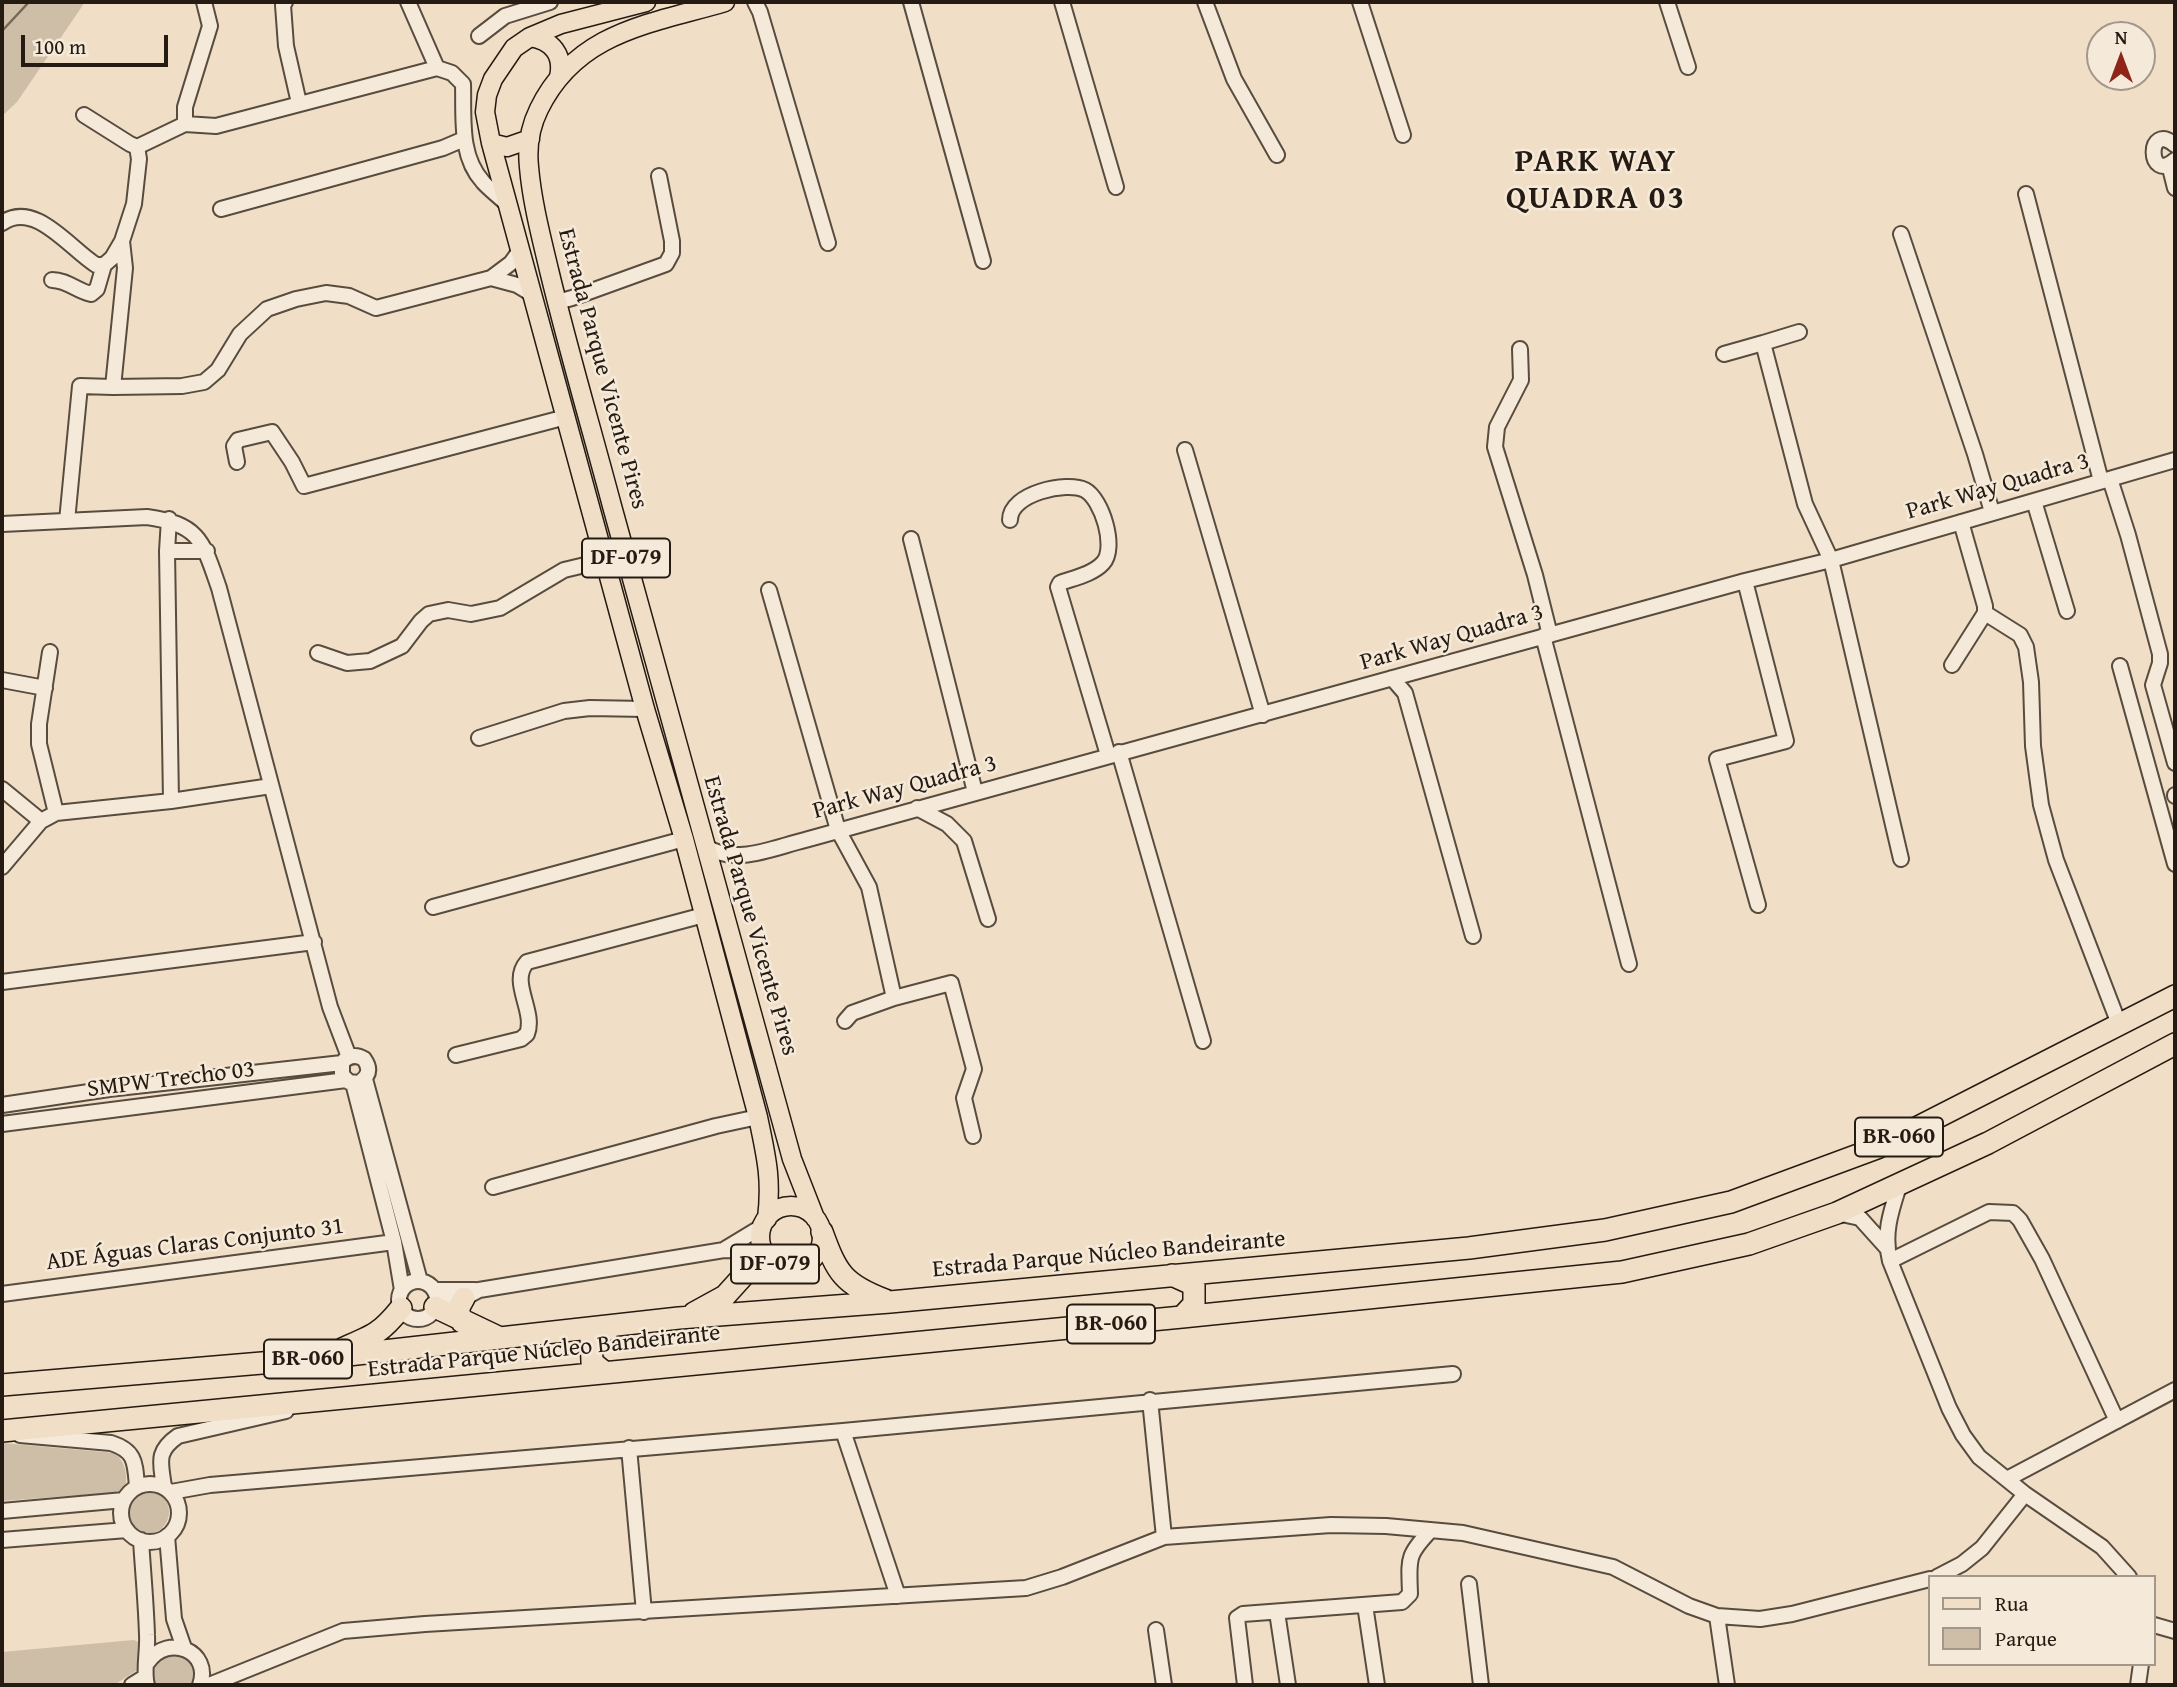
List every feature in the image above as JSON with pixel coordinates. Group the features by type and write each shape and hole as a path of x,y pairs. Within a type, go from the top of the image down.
{"highway":[{"name":"Estrada Parque Núcleo Bandeirante","path":"2,1385 321,1358 679,1318 890,1302 1483,1246 1605,1230 1731,1202 1877,1148 2175,996"},
{"name":"Estrada Parque Núcleo Bandeirante","path":"2,1432 1622,1272 1749,1244 1837,1213 1988,1143 2175,1044"},
{"path":"819,1225 836,1267 844,1278 865,1292 890,1302"},
{"path":"679,1318 709,1307 725,1296 762,1252"},
{"path":"1172,1275 1194,1285 1194,1304 1182,1317"},
{"path":"462,1322 458,1309 472,1294"},
{"path":"321,1358 374,1336 386,1327 401,1299"},
{"path":"435,1300 462,1322 500,1338"},
{"path":"604,1372 592,1362 591,1336 614,1327"}],"main road":[{"name":"Estrada Parque Vicente Pires","path":"646,2 596,8 530,37 514,48 502,62 486,95 485,112 491,143 616,604 684,839 758,1117 767,1155 771,1189 765,1222 759,1235 762,1252"},
{"name":"Estrada Parque Vicente Pires","path":"725,2 611,37 580,56 559,77 539,109 530,139 528,163 557,302 636,596 792,1159 819,1225"},
{"path":"530,37 540,38 556,49 561,68 559,77"},
{"path":"491,143 507,147 530,139"},
{"path":"616,604 618,599 627,594 636,596"},
{"name":"DF-079","path":"762,1252 769,1261 790,1268 804,1265 817,1255 822,1240 819,1225 810,1212 795,1206 779,1209 765,1222"}],"street":[{"path":"185,124 185,107 210,26 204,2"},
{"path":"285,2 286,46 299,103"},
{"path":"408,2 437,68"},
{"path":"479,36 505,16 550,2"},
{"path":"755,2 761,12 828,243"},
{"path":"911,2 983,261"},
{"path":"1062,2 1116,187"},
{"path":"1205,2 1234,79 1277,155"},
{"path":"1360,2 1403,135"},
{"path":"1667,2 1688,67"},
{"path":"84,115 137,147 185,124 216,126 437,68 452,73 463,84 464,139 467,152 481,180 508,205"},
{"path":"221,209 443,148 464,139"},
{"path":"2175,145 2161,140 2153,149 2155,160 2162,165 2172,162 2175,188"},
{"path":"52,280 61,280 91,294 97,289 104,265 112,258 122,241 134,204 139,159 137,147"},
{"path":"557,302 572,299 666,264 670,258 672,241 659,176"},
{"path":"2026,194 2106,480 2128,535 2160,654 2153,685 2175,764"},
{"path":"2,223 12,216 25,216 48,227 96,265 104,265"},
{"path":"1900,234 1992,512"},
{"path":"113,387 125,268 122,241"},
{"path":"67,521 80,386 182,386 204,382 218,370 240,334 267,309 326,293 349,296 376,308 491,278 511,263 521,249"},
{"path":"491,278 517,285 532,294"},
{"path":"1724,354 1799,332"},
{"path":"1763,343 1805,504 1831,560 1901,859"},
{"path":"1520,349 1521,380 1497,427 1495,447 1535,575 1547,635 1629,964"},
{"path":"237,462 234,446 238,440 272,432 304,486 566,417"},
{"path":"1185,450 1263,715"},
{"name":"Park Way Quadra 3","path":"705,846 716,854 740,856 1745,581 1831,560 2175,460"},
{"path":"1010,520 1010,513 1016,504 1026,497 1071,487 1094,495 1101,508 1106,525 1106,559 1084,575 1060,583 1058,587 1114,754 1203,1041"},
{"path":"2034,501 2067,611"},
{"path":"2,524 147,517 169,519 186,527 198,537 207,551 219,587 345,1060 340,1069 354,1081 420,1281"},
{"path":"169,519 167,551 171,801"},
{"path":"1952,665 1985,613 1961,522"},
{"path":"911,539 975,792"},
{"path":"167,551 207,551"},
{"path":"318,653 347,663 370,662 402,646 429,614 448,610 471,614 500,608 564,570 606,560"},
{"path":"1745,581 1786,741 1717,759 1758,905"},
{"path":"769,590 838,830 869,887 894,998"},
{"path":"1985,613 2020,635 2026,647 2031,682 2033,746 2041,805 2056,860 2119,1024"},
{"path":"50,652 39,724 39,744 56,813"},
{"path":"2120,666 2175,864"},
{"path":"1405,693 1410,674"},
{"path":"1392,678 1405,693 1473,936"},
{"path":"2,680 45,688"},
{"path":"479,738 572,709 645,709"},
{"path":"2,867 41,821 56,813 171,801 271,786"},
{"path":"2,789 41,821"},
{"path":"917,808 947,824 964,841 988,919"},
{"path":"433,907 684,839"},
{"path":"716,880 723,870 740,856"},
{"path":"456,1055 521,1039 527,1034 530,1019 520,979 527,962 704,915"},
{"path":"2,982 314,942"},
{"path":"845,1021 852,1013 894,998 951,983 974,1069 964,1098 973,1136"},
{"path":"6,1123 5,1104 263,1072 345,1060 354,1055 364,1059 369,1069 354,1081"},
{"path":"263,1072 265,1091"},
{"path":"354,1081 394,1242 401,1299 408,1316 418,1318 428,1315 435,1300 430,1286 420,1281 410,1283 401,1299"},
{"name":"SMPW Trecho 03","path":"6,1123 354,1081"},
{"path":"109,1089 113,1111"},
{"path":"493,1187 758,1117"},
{"path":"1888,1248 1889,1215 1899,1186"},
{"path":"1888,1248 1919,1245 1989,1212 2012,1213 2021,1220 2069,1315 2117,1421"},
{"path":"1837,1213 1860,1218 1888,1248 1949,1408 1963,1435 1979,1457 2025,1494 2102,1547 2127,1575"},
{"path":"724,1250 765,1222"},
{"name":"ADE Águas Claras Conjunto 31","path":"2,1294 394,1242"},
{"path":"1888,1248 1919,1245"},
{"path":"435,1300 724,1250 762,1252"},
{"path":"338,1398 178,1436 163,1448 160,1459 167,1490 179,1507 173,1530 159,1540 141,1540 127,1530 121,1515 124,1500 137,1487 155,1484 167,1490 1452,1374"},
{"path":"2007,1479 2175,1390"},
{"path":"1150,1400 1164,1537"},
{"path":"843,1430 898,1596"},
{"path":"2,1432 43,1439 111,1443 124,1447 131,1454 135,1466 137,1487"},
{"path":"629,1448 644,1612"},
{"path":"1941,1575 1962,1564 1982,1548 2025,1494"},
{"path":"2,1511 124,1500"},
{"path":"209,1685 343,1631 1026,1588 1062,1577 1164,1537 1331,1525 1386,1526 1463,1533 1614,1567 1668,1597 1717,1616 1760,1619 1792,1614 1928,1579"},
{"path":"2,1539 127,1530"},
{"path":"1245,1685 1237,1618 1243,1614 1402,1602 1410,1594 1409,1557 1431,1530"},
{"path":"167,1536 174,1619 184,1648 199,1661 202,1671 200,1685"},
{"path":"141,1540 147,1675"},
{"path":"144,1587 169,1584"},
{"path":"1469,1584 1481,1685"},
{"path":"1365,1605 1377,1685"},
{"path":"1277,1612 1288,1685"},
{"path":"1717,1616 1727,1685"},
{"path":"2156,1626 2175,1631"},
{"path":"1156,1630 1164,1685"},
{"path":"132,1685 147,1675 159,1651 166,1648 184,1648"},
{"path":"2138,1685 2141,1666"}],"green space":[{"path":"3,2 85,2 17,102 2,116"},
{"path":"2,1443 115,1453 124,1467 126,1484 120,1491 109,1493 2,1501"},
{"path":"147,1490 162,1497 169,1512 162,1527 147,1534 132,1527 125,1512 132,1497"},
{"path":"134,1640 143,1644 139,1669 114,1685 2,1685 2,1652"},
{"path":"170,1651 191,1659 196,1673 193,1685 153,1685 150,1678 153,1663"}],"waterway":[{"path":"2,31 29,2"}],"district":[{"name":"PARK WAY QUADRA 03","path":"1596,182"}]}
